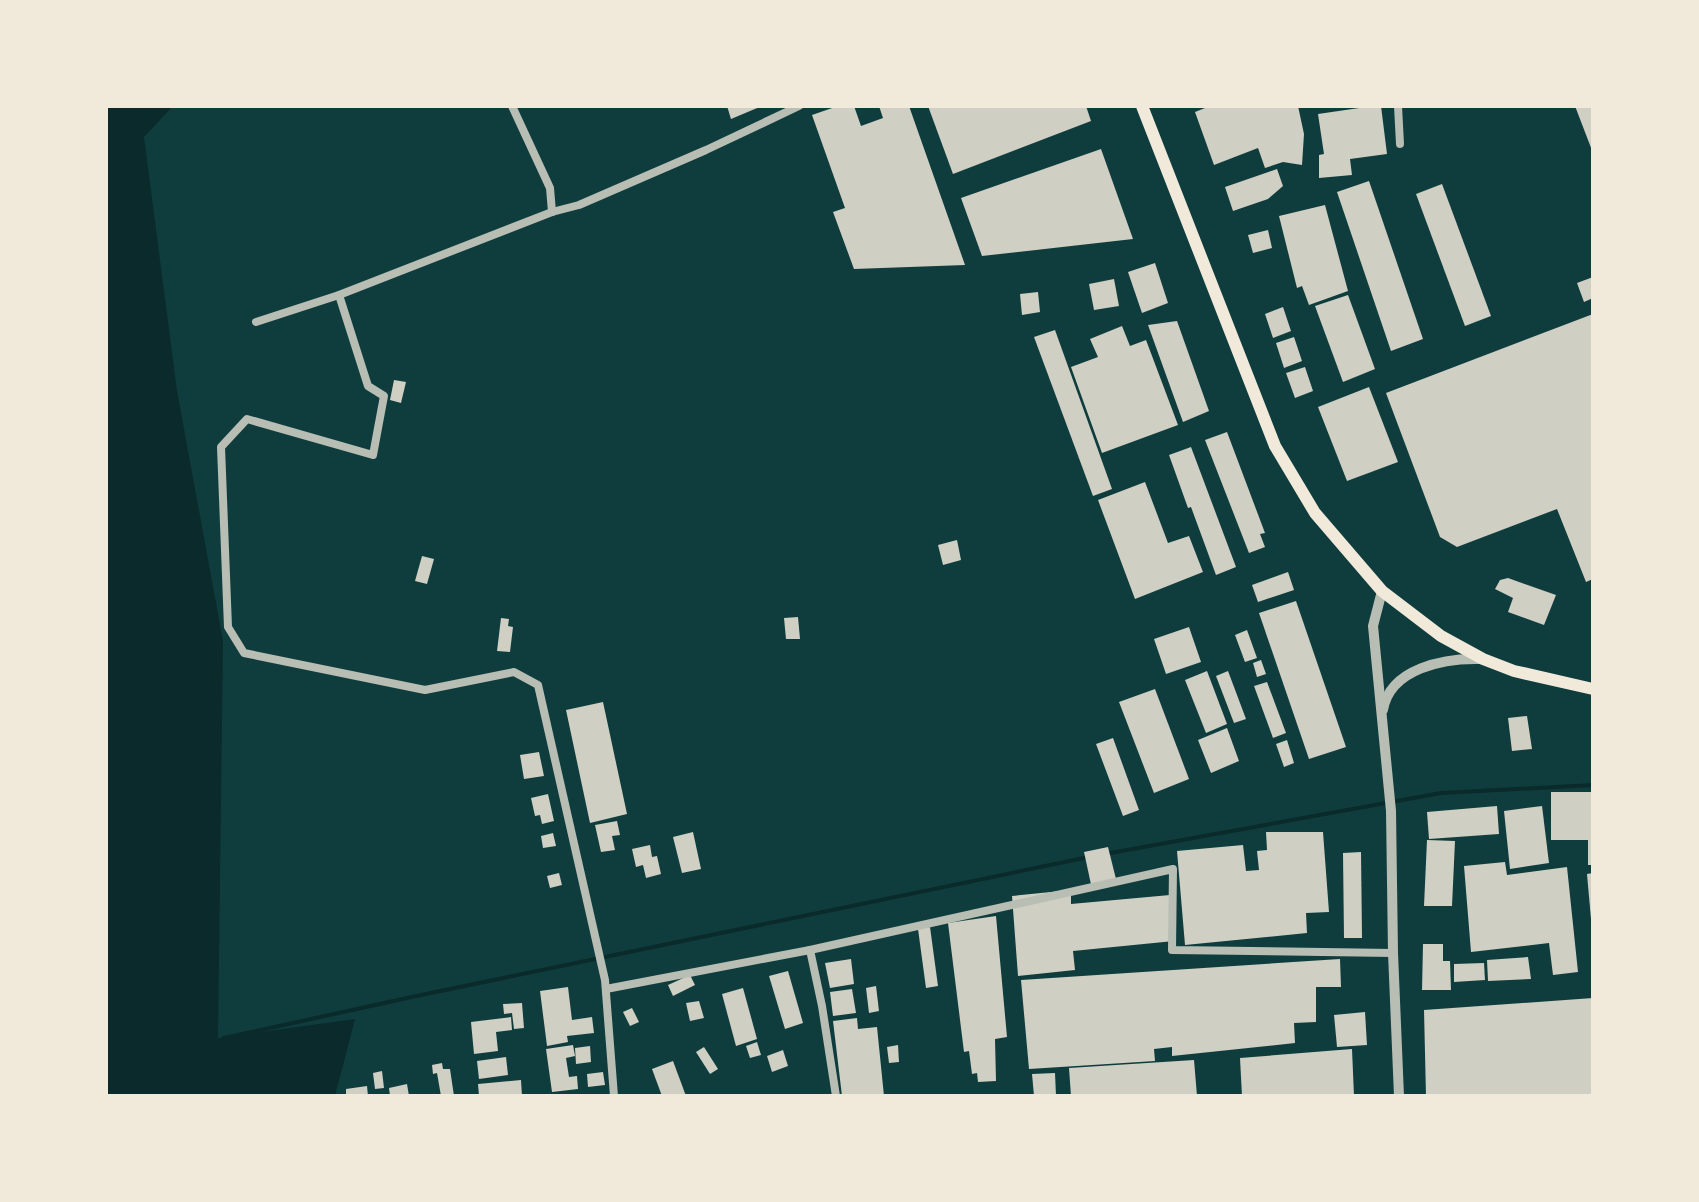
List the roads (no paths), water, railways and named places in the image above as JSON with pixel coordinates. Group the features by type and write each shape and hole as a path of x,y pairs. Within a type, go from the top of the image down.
{"main road":[{"path":"1142,106 1275,446 1315,513 1382,591 1441,636 1483,659 1514,671 1593,689"}],"street":[{"path":"512,106 550,188 552,212"},
{"path":"256,322 339,295 552,212 579,205 799,106"},
{"path":"1398,106 1400,144"},
{"path":"339,295 368,386 384,396 373,455 247,419 221,447 228,627 244,653 425,690 514,672 538,685 605,984 614,1096"},
{"path":"1382,591 1373,626 1391,811 1399,1096"},
{"path":"1382,720 1391,689 1402,678 1457,658 1483,659"},
{"path":"605,984 810,950 1173,869 1172,950 1393,953"},
{"path":"810,950 836,1096"}],"water":[{"path":"106,106 173,106 144,137 177,391 223,641 218,1038 355,1019 335,1096 106,1096"}],"waterway":[{"path":"1105,854 1441,793 1593,785"},
{"path":"224,1038 1089,857"}]}
